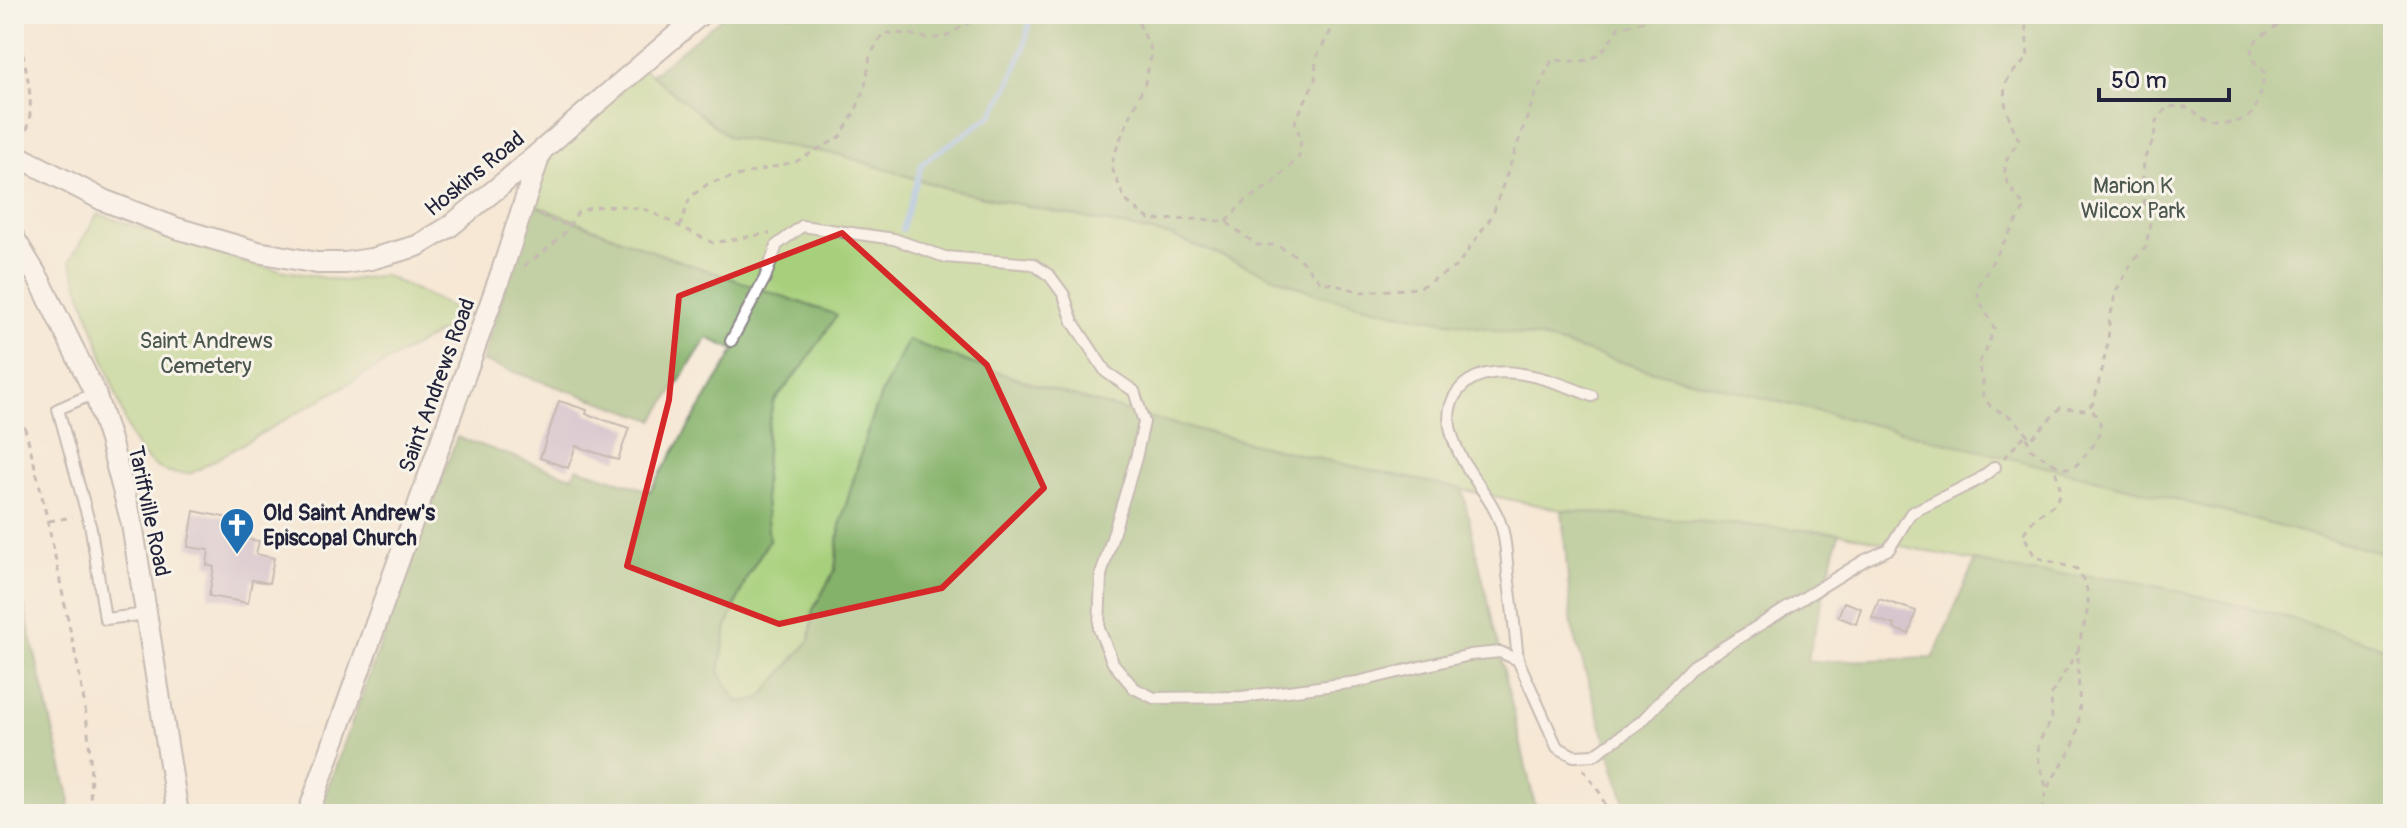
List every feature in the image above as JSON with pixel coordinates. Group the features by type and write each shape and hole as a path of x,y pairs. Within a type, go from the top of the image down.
{"street":[{"name":"Hoskins Road","path":"17,149 103,200 176,228 258,252 317,263 371,259 417,246 449,227 701,14"},
{"name":"Saint Andrews Road","path":"308,814 502,271 541,151"},
{"name":"Tariffville Road","path":"14,238 40,281 95,393 122,482 132,524 178,814"}],"lane":[{"path":"731,341 765,278 777,245 802,226 894,239 945,257 1033,264 1050,276 1064,295 1073,322 1106,372 1134,391 1144,422 1101,575 1099,629 1113,663 1134,688 1154,698 1242,697 1357,682 1470,655 1500,652 1518,660"},
{"path":"1592,396 1526,374 1477,376 1464,383 1452,400 1448,420 1464,464 1492,504 1503,531 1518,660 1557,747 1574,756 1594,755 1617,740 1642,721 1693,666 1865,560 1889,549 1911,513 1978,480 1995,467"},
{"path":"95,393 58,409 91,529 105,619 147,614"}],"path":[{"path":"680,227 690,197 709,183 797,161 840,137 855,112 865,87 870,56 883,33 930,39 946,36 984,14"},
{"path":"1072,14 1088,21 1136,17 1152,52 1145,83 1111,166 1125,200 1150,220 1226,222 1257,245 1276,245 1298,257 1320,281 1362,292 1419,288 1457,266 1492,216 1535,95 1552,60 1578,62 1596,59 1618,28 1644,21 1656,14"},
{"path":"1226,222 1244,202 1273,183 1299,157 1301,140 1295,122 1315,80 1316,58 1340,14"},
{"path":"2025,14 2028,58 2008,78 2005,86 2009,121 2019,140 2006,159 2006,172 2009,187 2025,207 1978,286 1978,298 1994,328 1978,364 1983,380 1983,396 1991,407 2013,418 2031,439 2060,408 2086,410 2094,402 2116,291 2133,261 2146,247 2150,223 2142,192 2142,176 2156,122 2167,107 2183,105 2197,111 2212,125 2250,116 2264,86 2264,72 2253,60 2251,47 2258,38 2295,14"},
{"path":"14,18 31,115 29,127 17,149"},
{"path":"502,271 513,273 542,253 573,224 578,212 593,207 620,206 647,210 713,243 765,233 792,234"},
{"path":"524,208 545,215 557,224 573,224"},
{"path":"14,392 49,521 87,713 91,749 89,814"},
{"path":"2026,434 2030,449 2061,468 2073,468 2101,426 2089,406"},
{"path":"14,420 20,412"},
{"path":"1995,467 2026,434"},
{"path":"2046,786 2039,763 2038,744 2052,719 2051,695 2079,649 2089,614 2088,592 2077,569 2035,557 2023,534 2035,518 2056,503 2061,491 2053,463"},
{"path":"49,521 76,516"},
{"path":"2043,814 2046,786 2076,737 2079,649"},
{"path":"1574,756 1600,793 1609,814"}],"highlighted area":[{"path":"842,233 987,365 1044,488 942,588 779,624 627,566 669,400 679,296"}],"green space":[{"name":"Marion K Wilcox Park","path":"726,14 2393,14 2393,556 2136,489 1641,368 1542,338 1392,312 1320,295 1171,236 951,190 841,155 729,137 651,75"},
{"path":"640,66 729,137 841,155 951,190 1171,236 1320,295 1392,312 1542,338 2393,556 2393,650 2273,613 2124,579 2027,572 1839,533 1562,510 1327,462 1112,408 881,395 840,526 835,570 813,610 810,640 760,699 738,702 719,672 727,626 747,577 769,540 764,490 767,432 773,402 803,366 836,316 660,254 526,202 541,151"},
{"path":"531,204 660,254 837,315 803,366 773,402 767,432 764,490 769,540 747,577 727,626 719,672 738,702 760,699 810,640 813,610 835,570 840,526 867,433 881,395 908,340 1044,387 1182,426 1462,489 1537,814 318,814 457,437 572,477 577,468 650,491 735,350 707,338 654,420 482,361"},
{"name":"Saint Andrews Cemetery","path":"98,214 253,265 342,281 384,275 469,315 192,473 163,470 143,455 131,438 70,260"},
{"path":"1562,510 1839,533 1807,662 1933,658 1975,561 2027,572 2124,579 2273,613 2393,650 2393,814 1628,814 1572,627"},
{"path":"14,565 70,801 67,814 14,814"}],"building":[{"path":"559,401 587,410 586,414 629,428 618,460 576,446 568,468 540,458"},
{"name":"Old Saint Andrew's Episcopal Church","path":"194,511 234,519 232,532 242,534 241,538 259,541 256,554 274,558 269,583 252,580 248,603 209,596 214,567 207,565 209,550 188,547"},
{"path":"1879,599 1916,611 1909,634 1894,629 1895,625 1872,618"},
{"path":"1844,602 1861,608 1856,624 1838,617"}],"waterway":[{"path":"902,230 922,163 992,115 1024,48 1031,14"}],"place":[{"name":"Old Saint Andrew's Episcopal Church","path":"237,556"}]}
